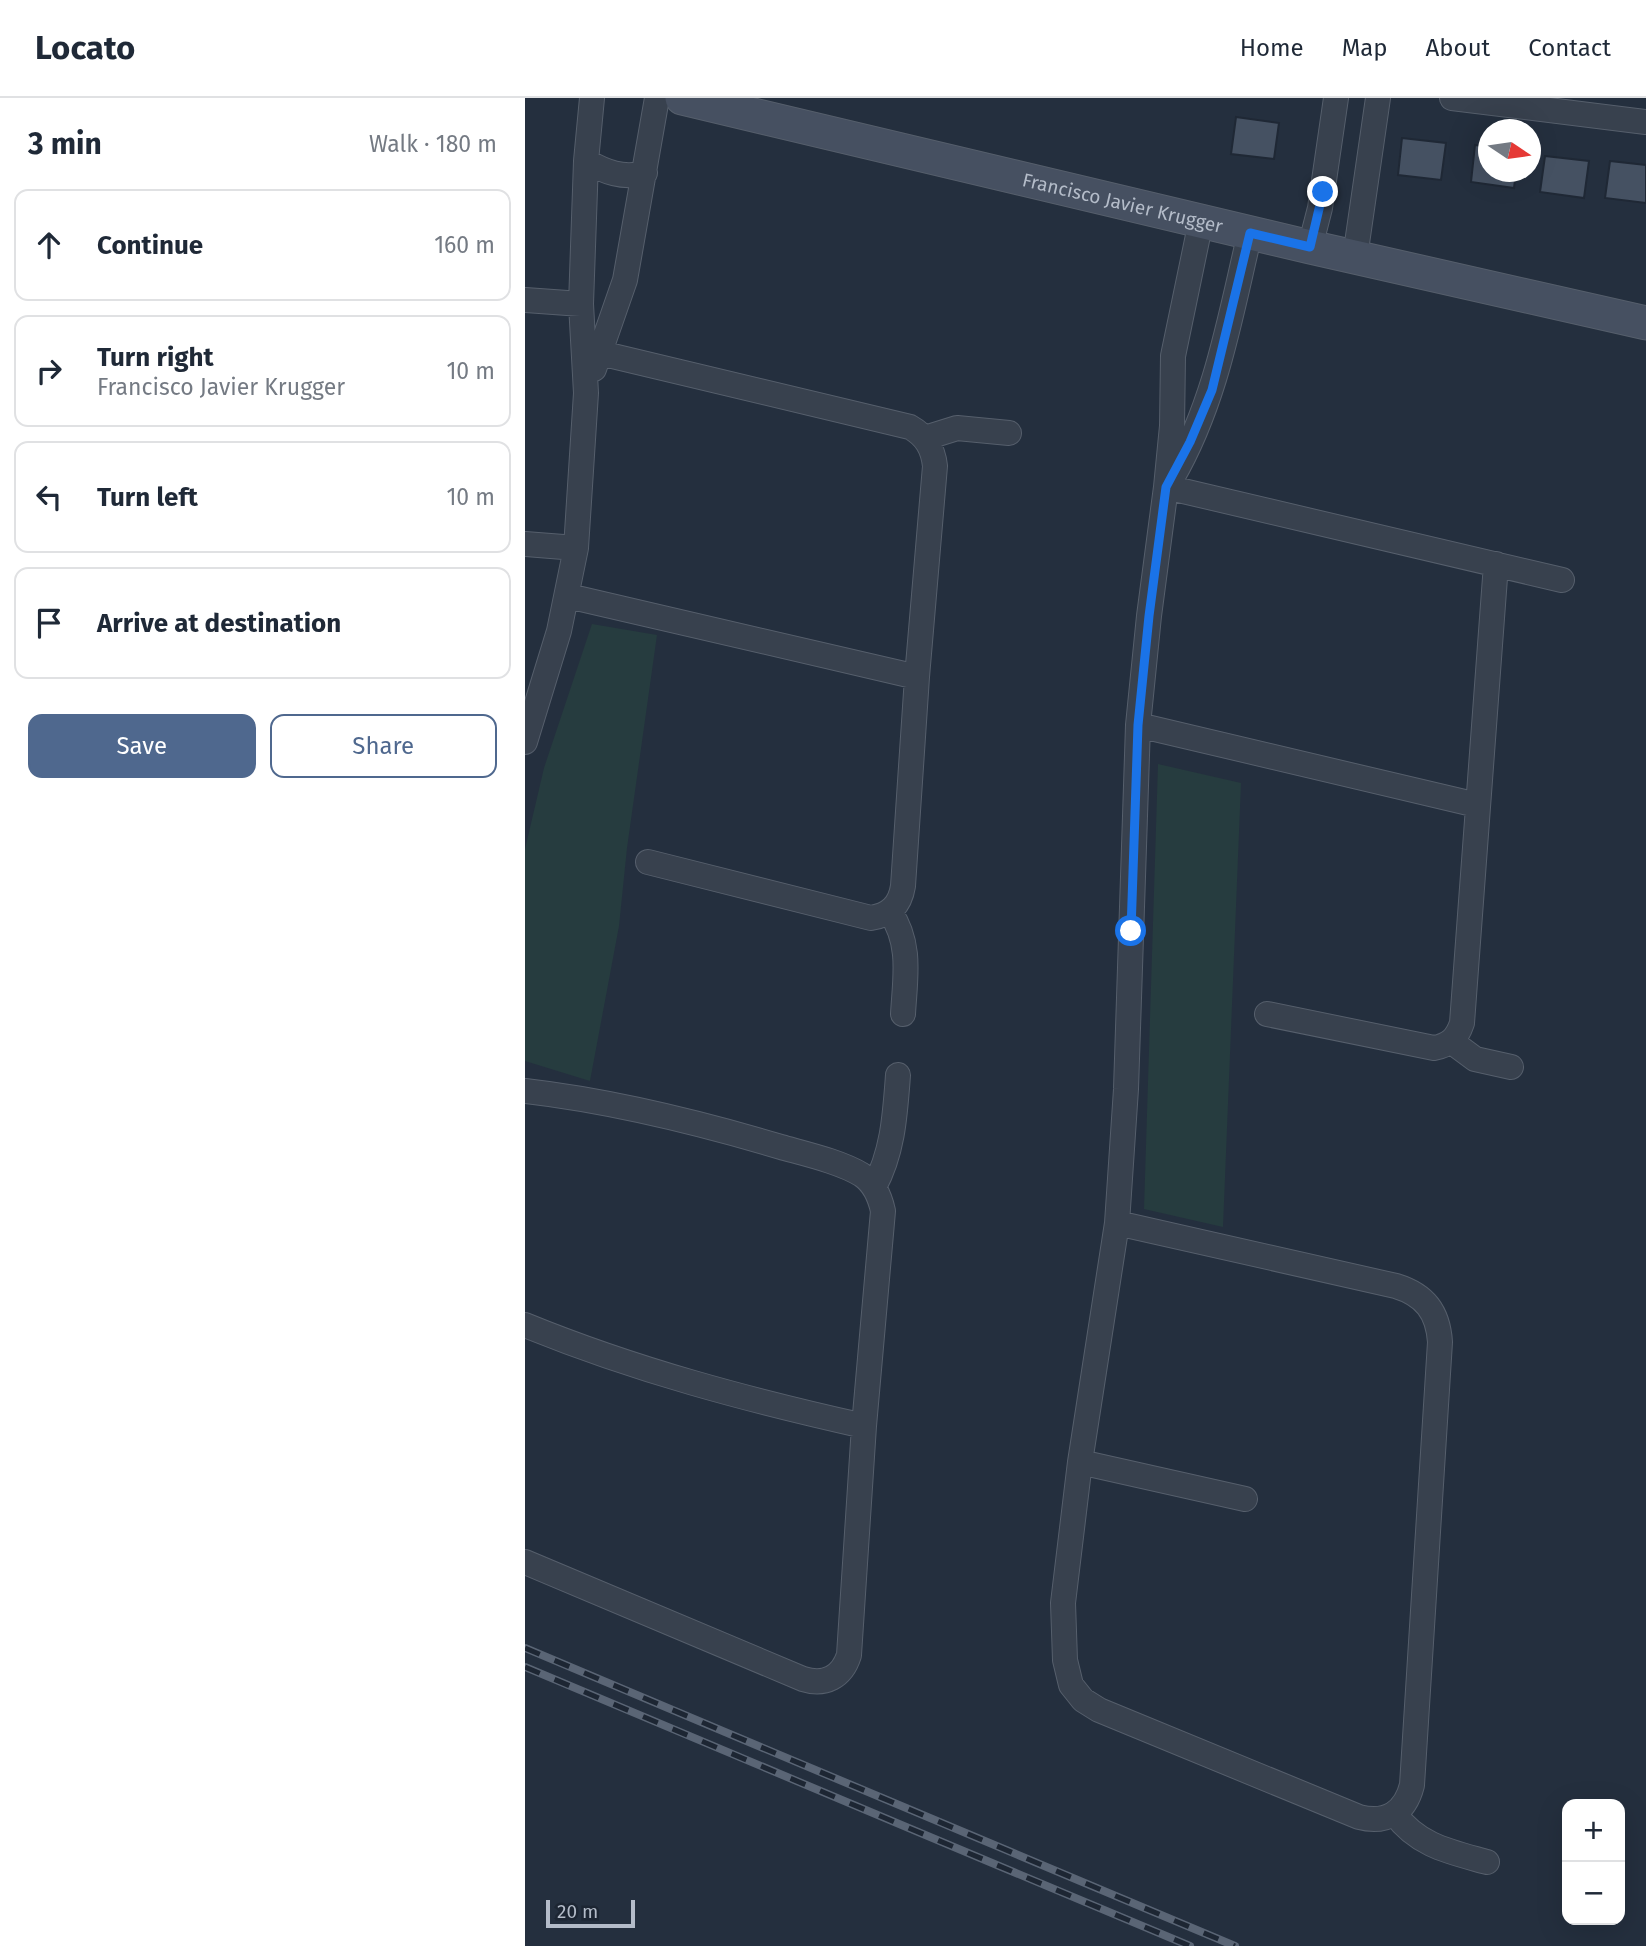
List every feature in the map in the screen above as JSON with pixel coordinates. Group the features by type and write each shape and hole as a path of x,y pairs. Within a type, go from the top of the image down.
{"main road":[{"name":"Francisco Javier Krugger","path":"682,98 1250,233 1646,323"}],"street":[{"path":"525,742 568,596 576,548 586,393 581,303 586,161 592,98"},
{"path":"586,393 625,280 657,98"},
{"path":"1310,247 1320,208 1336,98"},
{"path":"1355,257 1378,98"},
{"path":"1453,98 1646,122"},
{"path":"586,161 600,169 623,175 645,173"},
{"path":"1117,1223 1397,1286 1421,1297 1436,1318 1440,1342 1412,1785 1404,1806 1395,1814 1384,1819 1359,1817 1099,1710 1071,1685 1065,1660 1063,1603 1080,1462 1117,1223 1126,1089 1138,725 1166,487 1173,356 1201,221"},
{"path":"1166,487 1190,442 1212,390 1250,233"},
{"path":"525,300 581,303"},
{"path":"600,353 910,427 925,438 935,466 916,677 902,886 897,905 890,912 871,918 648,862"},
{"path":"925,438 957,428 1009,433"},
{"path":"1166,487 1563,580"},
{"path":"525,544 576,548"},
{"path":"1267,1014 1434,1048 1452,1042 1459,1033 1462,1023 1496,564"},
{"path":"568,596 916,677"},
{"path":"1138,725 1477,805"},
{"path":"890,912 898,923 906,950 903,1014"},
{"path":"1452,1042 1475,1059 1511,1067"},
{"path":"874,1187 892,1143 898,1075"},
{"path":"525,1091 617,1105 738,1133 852,1170 865,1177 874,1187 883,1211 864,1426 849,1655 841,1672 833,1678 813,1682 525,1562"},
{"path":"525,1325 623,1362 684,1381 774,1406 864,1426"},
{"path":"1080,1462 1245,1499"},
{"path":"1395,1814 1404,1826 1428,1844 1487,1862"}],"green space":[{"path":"592,624 657,635 627,848 619,926 590,1081 525,1061 525,849 544,768"},
{"path":"1158,764 1241,783 1223,1227 1144,1209"}],"building":[{"path":"1236,117 1279,123 1274,159 1231,154"},
{"path":"1402,138 1446,143 1441,180 1398,175"},
{"path":"1475,145 1478,145 1478,182 1515,182 1514,188 1471,182"},
{"path":"1545,156 1589,161 1584,198 1540,192"},
{"path":"1610,161 1646,165 1646,203 1605,198"}],"railway":[{"path":"525,1648 1235,1946"},
{"path":"525,1667 1190,1946"}],"route":[{"path":"1131,931 1138,725 1166,487 1179,466 1212,390 1250,233 1310,247 1323,192"}]}
